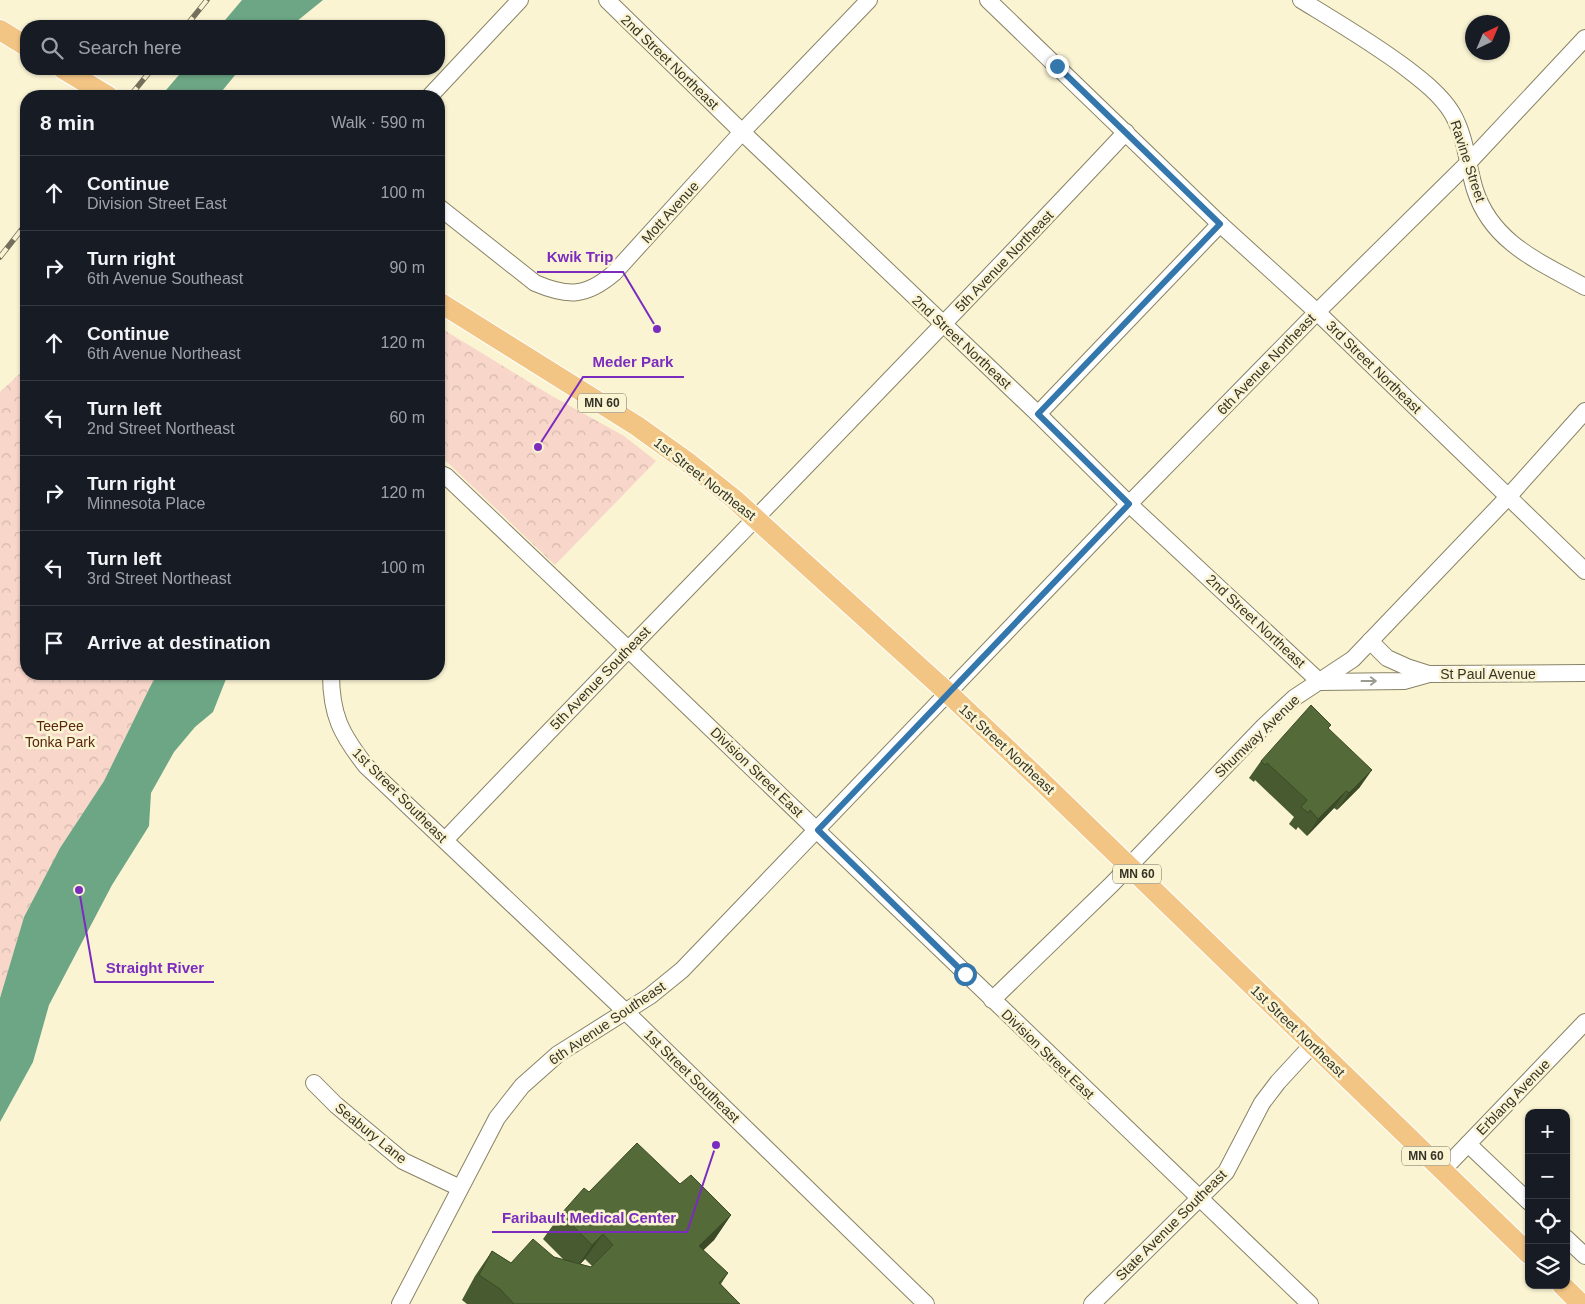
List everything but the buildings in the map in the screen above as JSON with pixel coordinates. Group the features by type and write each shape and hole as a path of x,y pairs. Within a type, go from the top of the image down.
{"main road":[{"path":"0,30 20,42"},
{"path":"73,75 98,90"},
{"name":"1st Street Northeast","path":"445,306 637,426 710,480 756,519 948,693 1525,1250"},
{"path":"1566,1289 1581,1304"}],"street":[{"path":"436,90 520,0"},
{"name":"2nd Street Northeast","path":"607,0 742,132 1038,414 1129,504 1320,682"},
{"name":"Mott Avenue","path":"445,212 535,282 553,291 572,293 588,290 602,283 620,266 742,132 869,0"},
{"name":"3rd Street Northeast","path":"988,0 1220,224 1317,312 1585,571"},
{"name":"Ravine Street","path":"1301,0 1376,45 1435,92 1452,113 1462,137 1475,190 1487,216 1504,238 1527,256 1585,287"},
{"name":"6th Avenue Northeast","path":"948,693 1317,312 1468,162 1585,38"},
{"name":"5th Avenue Northeast","path":"756,519 1126,132"},
{"path":"1038,414 1220,224"},
{"name":"Shumway Avenue","path":"992,1000 1129,866 1264,726 1294,698 1353,659 1508,496 1585,411"},
{"name":"Division Street East","path":"445,476 628,648 1310,1304"},
{"name":"5th Avenue Southeast","path":"445,840 628,648 756,519"},
{"name":"St Paul Avenue","path":"1370,642 1387,658 1429,674 1585,673"},
{"path":"1320,682 1404,680 1429,674"},
{"name":"1st Street Southeast","path":"331,680 331,696 336,718 348,744 366,766 626,1012 926,1304"},
{"name":"6th Avenue Southeast","path":"400,1304 497,1118 522,1086 558,1054 650,996 682,970 948,693"},
{"name":"Erblang Avenue","path":"1442,1171 1585,1022"},
{"name":"State Avenue Southeast","path":"1092,1304 1226,1172 1262,1103 1278,1082 1313,1044"},
{"name":"Seabury Lane","path":"314,1083 336,1105 403,1161 460,1188"},
{"path":"1468,1144 1526,1199"},
{"path":"1570,1242 1585,1256"}],"green space":[{"path":"445,331 552,396 624,436 656,461 555,565 445,461"},
{"name":"TeePee Tonka Park","path":"20,374 20,680 154,680 104,781 60,848 24,917 0,998 0,392"}],"shaded area":[{"path":"242,0 323,0 298,20 225,20"},
{"path":"179,75 235,75 223,90 166,90"},
{"path":"154,680 226,680 213,712 195,727 174,752 151,793 149,826 112,885 49,1005 33,1062 0,1122 0,998 24,917 60,848 104,781"}],"railway":[{"path":"191,20 207,0"},
{"path":"135,90 147,75"},
{"path":"0,257 20,232"}],"place":[{"name":"Kwik Trip","path":"657,329"},
{"name":"Meder Park","path":"538,447"},
{"name":"Straight River","path":"79,890"},
{"name":"Faribault Medical Center","path":"716,1145"}],"route":[{"path":"965,974 818,830 1129,504 1038,414 1220,224 1057,66"}]}
